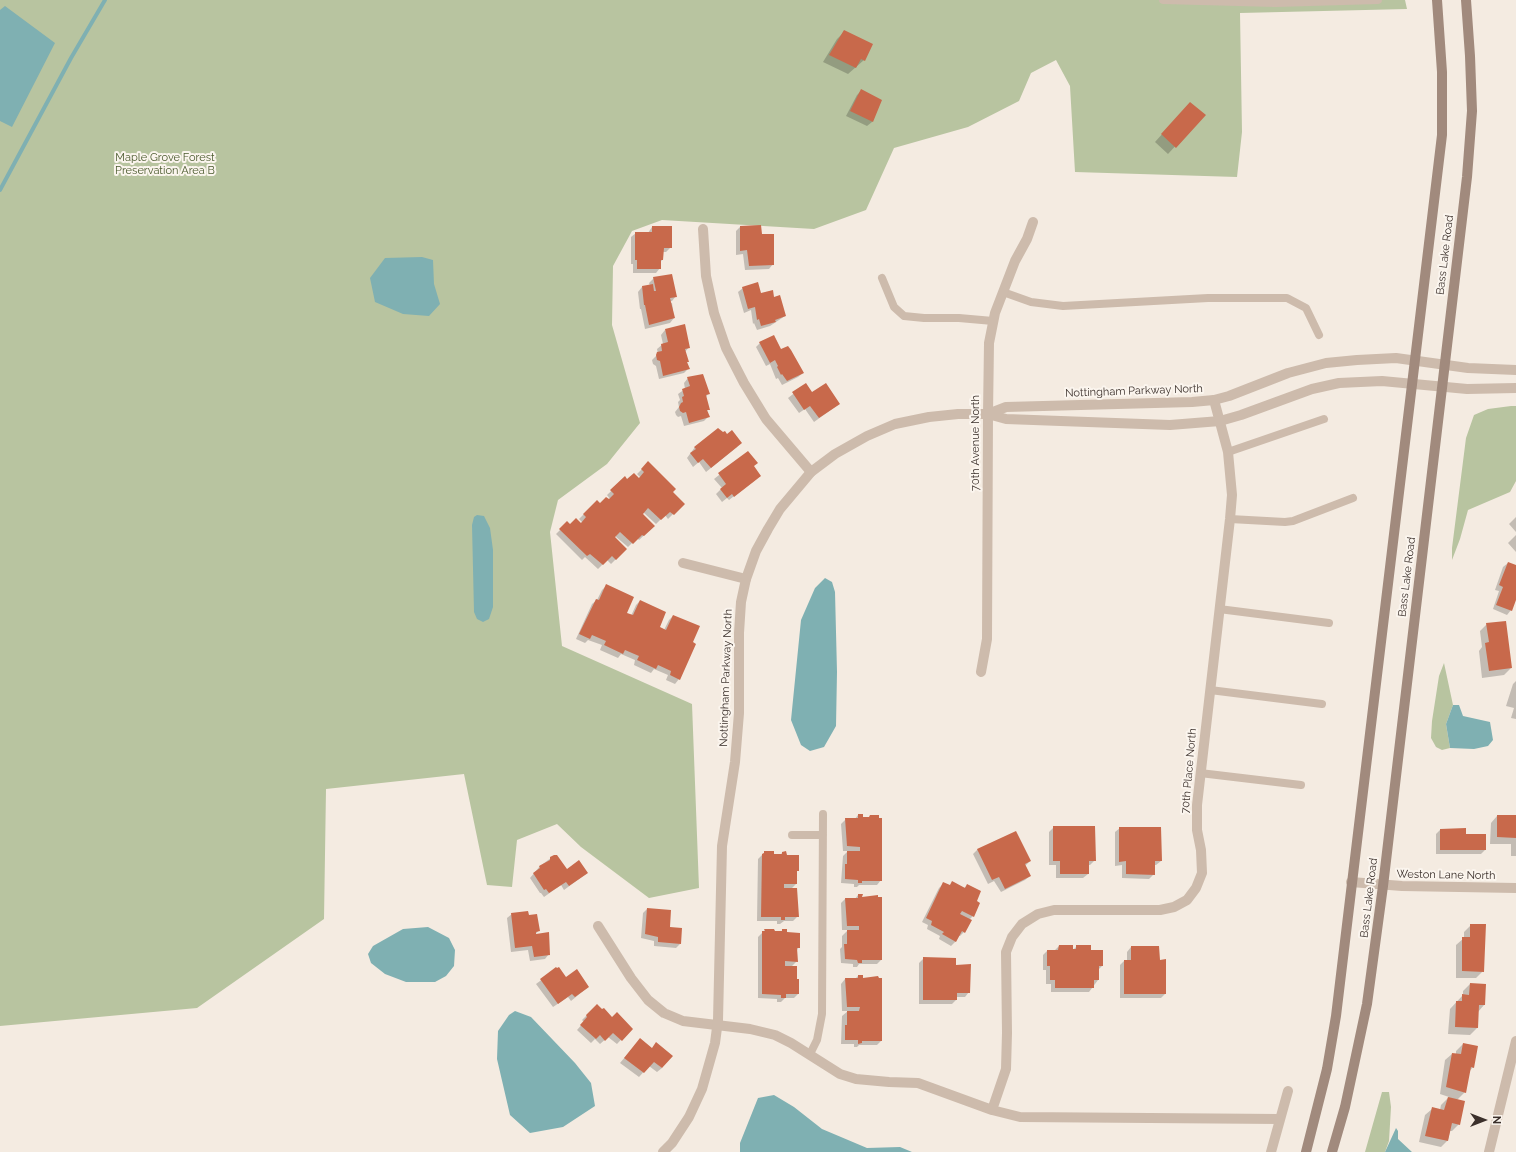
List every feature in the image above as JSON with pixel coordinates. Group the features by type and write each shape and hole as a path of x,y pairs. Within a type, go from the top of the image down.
{"main road":[{"name":"Bass Lake Road","path":"1306,1152 1325,1077 1332,1039 1416,360 1442,135 1442,72 1437,0"},
{"name":"Bass Lake Road","path":"1332,1152 1346,1107 1362,1035 1383,886 1467,177 1472,111 1466,0"}],"street":[{"name":"70th Avenue North","path":"981,672 987,639 989,343 994,313 1033,222"},
{"path":"703,229 706,276 714,313 726,348 744,383 766,419 811,472"},
{"name":"Nottingham Parkway North","path":"988,414 1006,407 1192,402 1214,400 1229,396 1288,373 1326,363 1390,358 1416,360 1468,368 1516,370"},
{"name":"Nottingham Parkway North","path":"663,1152 672,1143 689,1117 702,1089 711,1060 717,1025 722,846 735,762 739,713 739,633 741,602 746,580 756,551 780,509 811,472 842,450 866,436 895,424 943,415 988,414 1006,419 1170,425 1220,421 1312,390 1339,384 1382,381 1442,387 1516,388"},
{"name":"70th Place North","path":"992,1110 1006,1069 1006,952 1012,937 1022,924 1038,914 1054,910 1160,910 1174,907 1187,900 1196,888 1202,873 1201,850 1197,830 1196,805 1232,495 1228,452 1214,400"},
{"path":"683,563 746,580"},
{"name":"Weston Lane North","path":"1351,882 1383,886 1516,888"},
{"path":"598,926 631,978 648,1000 664,1013 683,1021 750,1029 775,1035 810,1054 840,1074 863,1080 918,1083 992,1110 1020,1117 1280,1119"},
{"path":"1489,1152 1516,1041"},
{"path":"1271,1152 1288,1091"}],"lane":[{"path":"1163,0 1276,2 1378,0"},
{"path":"882,278 894,307 904,316 993,321"},
{"path":"1003,292 1031,302 1063,306 1208,298 1286,298 1306,308 1319,335"},
{"path":"1228,452 1324,418"},
{"path":"1230,518 1285,522 1293,521 1352,498"},
{"path":"1219,609 1329,623"},
{"path":"1210,690 1322,704"},
{"path":"1200,773 1301,784"},
{"path":"810,1054 817,1040 822,1014 823,814"},
{"path":"792,835 823,835"}],"green space":[{"name":"Maple Grove Forest Preservation Area B","path":"0,0 1405,0 1407,9 1240,13 1242,132 1237,177 1075,172 1070,86 1056,60 1031,73 1019,101 968,127 894,148 866,210 814,229 662,220 632,231 613,266 612,325 640,423 607,464 558,500 550,532 562,646 692,704 699,888 649,898 581,847 557,824 517,840 512,887 487,885 464,774 326,789 324,919 197,1008 0,1026"},
{"path":"1516,406 1516,481 1510,492 1468,510 1460,539 1452,560 1452,548 1466,438 1474,415 1488,409"},
{"path":"1444,663 1453,705 1446,724 1450,748 1442,750 1436,747 1431,738 1439,676"},
{"path":"1382,1092 1389,1092 1391,1107 1389,1141 1385,1152 1365,1152"}],"water":[{"path":"5,6 55,43 12,127 0,121 0,10"},
{"path":"422,257 433,260 434,284 440,304 429,316 403,314 375,302 370,278 385,258"},
{"path":"477,515 484,516 490,528 493,550 493,607 489,619 483,622 477,619 474,612 472,525 474,517"},
{"path":"825,578 832,582 835,592 837,672 836,726 824,747 810,751 801,745 791,720 801,620 815,588"},
{"path":"1453,705 1459,705 1463,716 1490,722 1493,740 1488,746 1474,749 1450,748 1446,724"},
{"path":"428,927 449,938 455,950 454,966 446,976 435,982 406,982 385,974 371,963 368,954 373,946 403,929"},
{"path":"515,1011 531,1017 575,1063 591,1083 595,1106 563,1127 530,1133 510,1115 497,1059 498,1031 509,1015"},
{"path":"774,1095 794,1107 822,1129 867,1148 900,1147 912,1152 740,1152 740,1143 758,1098"},
{"path":"1396,1128 1398,1131 1398,1139 1412,1152 1385,1152"}],"building":[{"path":"844,30 873,44 865,61 861,59 856,68 829,55"},
{"path":"861,89 882,100 873,122 850,111"},
{"path":"1190,102 1206,115 1176,148 1161,134"},
{"path":"761,225 762,234 774,234 774,265 749,266 747,250 740,251 740,226"},
{"path":"652,226 672,226 672,248 664,248 663,260 661,260 661,269 637,269 637,260 635,260 635,232 652,232"},
{"path":"672,274 677,297 670,298 675,318 649,325 644,305 642,286 653,284 654,291 656,291 653,277"},
{"path":"758,282 761,293 773,290 774,297 780,295 786,316 775,320 776,322 761,326 759,319 757,320 755,307 748,309 742,287"},
{"path":"685,324 690,348 685,349 689,362 687,362 690,369 663,376 660,361 657,360 656,355 657,352 662,351 661,344 668,342 665,329"},
{"path":"774,335 781,349 788,346 804,373 787,381 782,374 781,375 775,360 770,363 759,342"},
{"path":"703,374 710,394 706,395 710,410 707,410 710,417 689,423 686,412 683,413 680,411 679,407 683,402 682,397 684,396 682,389 690,386 687,377"},
{"path":"806,383 812,392 826,383 840,404 819,418 810,406 804,410 792,392"},
{"path":"718,428 723,432 725,431 727,434 732,430 742,443 711,468 703,459 698,463 690,453 696,449 694,447"},
{"path":"748,451 758,463 754,466 761,476 734,497 732,494 727,498 720,489 726,484 718,473"},
{"path":"648,461 676,489 673,492 685,504 674,515 670,512 661,520 648,508 643,514 655,526 644,536 642,535 633,544 620,532 615,537 627,549 616,560 612,556 603,565 590,554 587,556 559,529 567,521 570,524 576,518 581,523 586,517 583,514 597,500 600,503 606,497 609,499 614,494 610,490 625,476 627,479 634,473 639,478 644,472 641,469"},
{"path":"1508,562 1516,565 1516,600 1512,611 1496,605 1503,587 1499,585"},
{"path":"606,584 634,597 627,613 633,615 640,600 666,612 660,627 666,630 673,615 700,626 693,642 696,644 680,680 670,675 671,671 658,665 656,669 637,660 639,656 625,650 623,654 604,645 606,641 592,635 590,639 579,634 596,599 599,600"},
{"path":"1506,621 1512,668 1489,671 1485,643 1489,642 1486,623"},
{"path":"858,814 863,814 863,817 879,815 879,818 882,818 882,881 862,881 862,883 858,883 858,880 845,879 847,851 860,851 860,847 847,846 845,818 858,818"},
{"path":"1497,815 1516,815 1516,838 1497,837"},
{"path":"1053,826 1095,826 1096,861 1089,861 1089,874 1060,874 1060,861 1053,861"},
{"path":"1119,827 1161,827 1162,861 1155,861 1155,875 1126,874 1126,861 1119,862"},
{"path":"1466,828 1466,834 1486,834 1486,850 1440,850 1440,829"},
{"path":"1016,831 1031,861 1025,864 1031,876 1005,889 999,877 992,880 977,849"},
{"path":"764,851 774,851 774,854 782,854 782,852 786,851 787,855 799,855 797,884 784,884 784,888 797,888 799,917 785,917 785,920 781,920 781,917 761,917 762,854"},
{"path":"557,855 567,869 579,860 588,873 569,886 566,882 549,893 546,889 544,890 533,873 540,868 539,866 550,860 550,857"},
{"path":"952,881 965,888 967,884 981,891 977,901 980,903 974,917 962,911 960,914 972,920 965,933 962,931 956,942 942,934 944,932 931,925 932,921 926,918 943,882 950,885"},
{"path":"858,894 863,894 862,897 878,895 878,897 882,897 882,960 862,960 862,963 858,963 857,960 845,959 844,944 847,944 847,930 859,930 859,926 847,926 845,898 858,898"},
{"path":"647,908 671,910 670,927 682,928 681,944 658,942 658,937 645,934"},
{"path":"528,911 529,915 537,914 540,931 536,932 536,934 549,932 550,955 534,957 532,946 515,948 511,913"},
{"path":"1470,924 1486,924 1484,972 1462,971 1462,937 1470,937"},
{"path":"764,929 782,931 782,929 787,929 787,932 800,933 800,948 797,948 798,962 785,961 785,966 797,966 799,994 786,994 786,998 781,998 781,995 762,994 762,931 765,931"},
{"path":"1059,945 1073,945 1073,949 1076,949 1076,945 1091,945 1091,950 1103,950 1103,966 1099,966 1099,980 1094,980 1094,988 1055,988 1055,980 1050,980 1050,966 1047,966 1047,950 1058,950"},
{"path":"1131,946 1159,946 1160,960 1166,959 1166,994 1124,994 1124,960 1131,960"},
{"path":"923,957 956,958 956,965 971,964 970,993 957,993 957,1000 923,1000"},
{"path":"556,967 559,967 566,977 577,969 589,987 575,997 572,994 558,1004 540,979"},
{"path":"858,975 863,975 863,978 878,976 879,978 882,978 882,1041 862,1041 862,1043 858,1044 858,1040 845,1040 847,1011 859,1011 860,1007 847,1007 845,978 858,978"},
{"path":"1470,983 1486,984 1485,1005 1479,1005 1478,1028 1455,1027 1456,1001 1462,1001 1462,994 1469,995"},
{"path":"597,1004 602,1009 604,1008 612,1017 617,1012 633,1029 622,1041 613,1033 605,1041 600,1035 596,1039 580,1025 587,1017 586,1015"},
{"path":"640,1038 652,1048 656,1042 673,1056 662,1068 654,1062 644,1073 624,1058"},
{"path":"1463,1043 1478,1046 1474,1068 1471,1067 1466,1093 1446,1087 1452,1053 1461,1054"},
{"path":"1448,1097 1465,1101 1460,1125 1452,1123 1448,1141 1425,1136 1432,1107 1444,1110"}],"waterway":[{"path":"0,190 71,58 105,0"}]}
